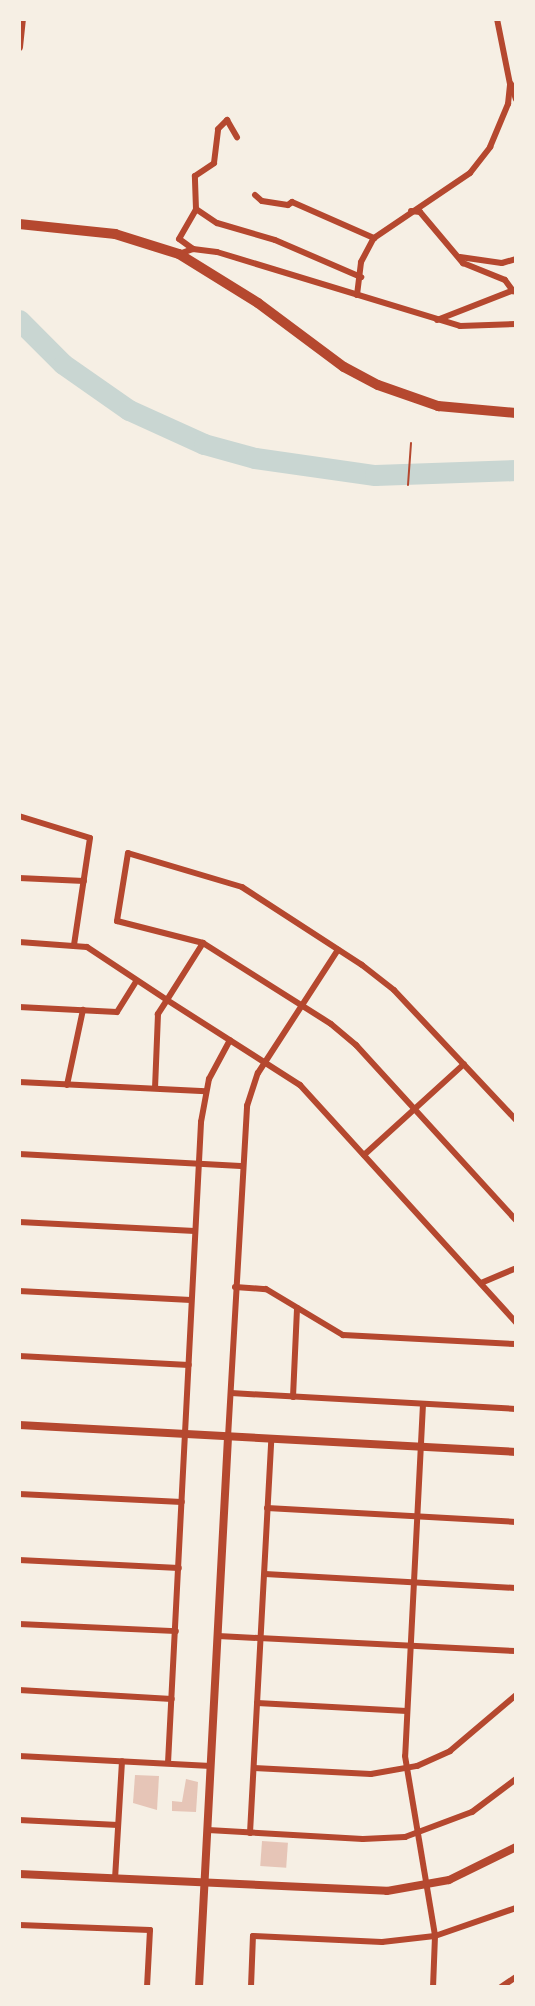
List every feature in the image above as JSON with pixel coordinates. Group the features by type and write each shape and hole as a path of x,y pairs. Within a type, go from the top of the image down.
{"highway":[{"path":"19,224 116,234 179,254 258,303 344,366 378,385 438,407 516,413"}],"street":[{"path":"19,47 22,19"},
{"path":"497,19 510,84 516,99"},
{"path":"356,295 361,277 361,262 374,238 482,162 508,104 510,84"},
{"path":"237,137 227,120 218,129 214,163 195,176 196,209 179,239 193,249 438,320 485,328 516,324"},
{"path":"255,195 262,201 288,205 292,202 374,238"},
{"path":"196,209 217,223 275,240 361,277"},
{"path":"410,211 420,212 468,266 505,280 514,290 438,320"},
{"path":"179,254 193,249"},
{"path":"460,257 502,263 516,259"},
{"path":"19,816 90,838 75,945"},
{"path":"516,1121 394,990 338,950 242,887 128,853 117,921 203,943 302,1005 356,1045 516,1220"},
{"path":"19,878 84,881"},
{"path":"19,942 87,947 300,1084 516,1322"},
{"path":"155,1088 159,1014 203,943"},
{"path":"199,1987 235,1287 247,1106 266,1061 338,950"},
{"path":"19,1007 117,1012 136,981"},
{"path":"67,1085 83,1010"},
{"path":"168,1763 199,1164 206,1091 230,1040"},
{"path":"364,1155 464,1064"},
{"path":"19,1082 206,1091"},
{"path":"19,1154 242,1166"},
{"path":"19,1222 195,1231"},
{"path":"481,1283 516,1268"},
{"path":"235,1287 266,1290 343,1335 516,1344"},
{"path":"19,1291 191,1300"},
{"path":"293,1397 297,1308"},
{"path":"19,1356 189,1365"},
{"path":"231,1393 516,1409"},
{"path":"424,1404 406,1769 435,1936 433,1987"},
{"path":"19,1426 516,1452"},
{"path":"250,1833 271,1439"},
{"path":"19,1494 182,1502"},
{"path":"267,1508 516,1522"},
{"path":"19,1560 179,1569"},
{"path":"265,1574 414,1580 516,1588"},
{"path":"19,1624 176,1632"},
{"path":"218,1636 516,1651"},
{"path":"19,1690 172,1699"},
{"path":"254,1768 371,1774 406,1769 450,1751 516,1695"},
{"path":"257,1703 407,1711"},
{"path":"19,1756 211,1766"},
{"path":"116,1879 122,1761"},
{"path":"208,1830 363,1839 418,1833 472,1812 516,1779"},
{"path":"19,1820 118,1825"},
{"path":"19,1874 366,1892 428,1885 469,1873 516,1847"},
{"path":"251,1987 253,1936 382,1942 435,1936 516,1908"},
{"path":"19,1925 149,1930 147,1987"},
{"path":"501,1987 516,1978"}],"path":[{"path":"408,485 411,443"}],"building":[{"path":"135,1775 159,1776 157,1810 133,1803"},
{"path":"186,1779 198,1782 196,1812 172,1811 172,1801 182,1802"},
{"path":"262,1841 288,1843 286,1868 260,1866"}],"waterway":[{"path":"19,320 63,364 129,410 204,444 255,458 375,475 516,470"}]}
